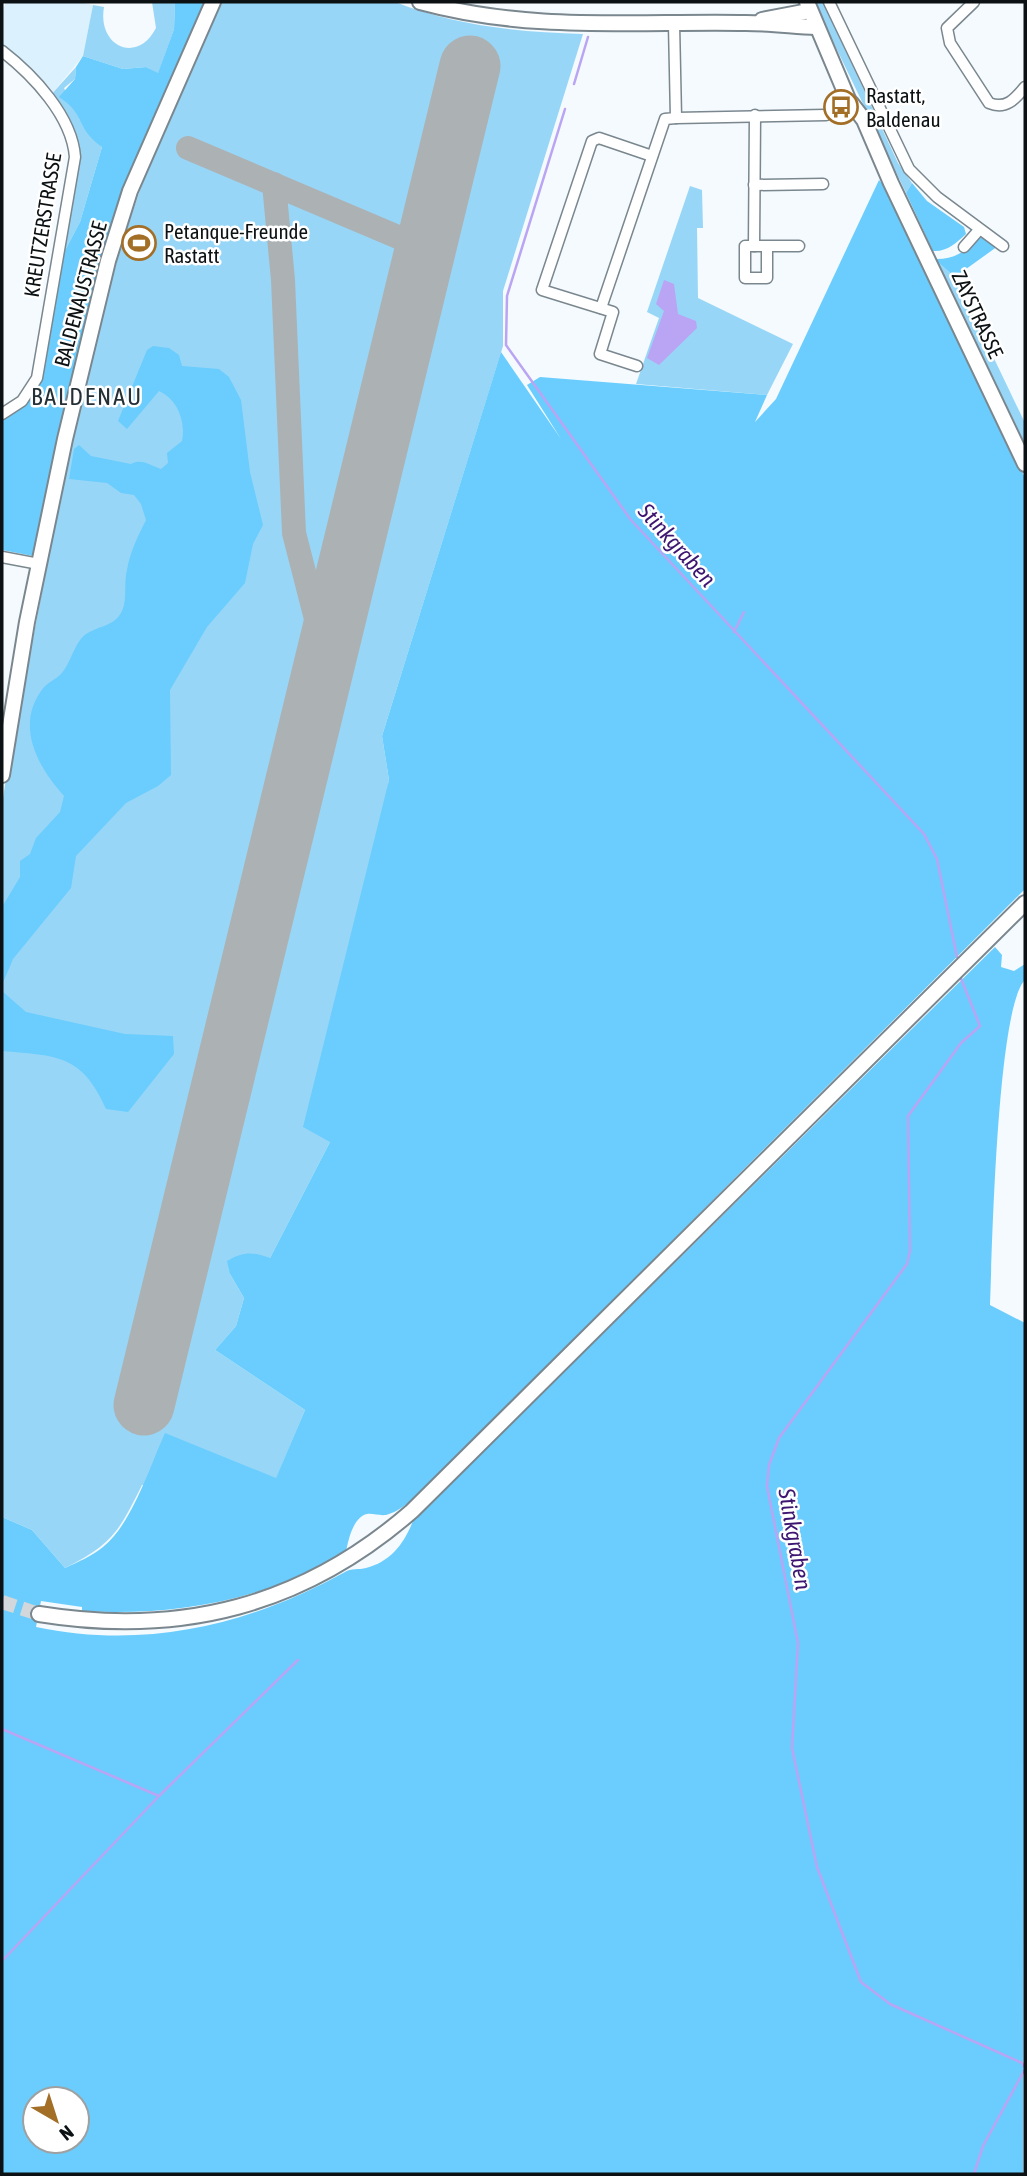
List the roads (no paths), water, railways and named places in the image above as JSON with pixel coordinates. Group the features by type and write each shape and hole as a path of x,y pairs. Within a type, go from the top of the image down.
{"street":[{"name":"BALDENAUSTRASSE","path":"2,775 39,564 65,439 108,261 130,191 213,2"},
{"path":"420,2 540,24 749,23 816,27"},
{"path":"830,2 909,169 928,190 1003,246"},
{"path":"974,2 947,28 950,43 989,103 1002,106 1010,104 1025,87"},
{"path":"749,23 806,5"},
{"name":"ZAYSTRASSE","path":"806,5 851,103 857,123 883,175 891,183 1025,464"},
{"path":"674,24 676,118"},
{"name":"KREUTZERSTRASSE","path":"2,51 30,78 67,125 75,157 37,378 22,401 2,414"},
{"path":"601,308 665,119 826,114"},
{"path":"754,246 755,116"},
{"path":"637,366 600,354 613,312 542,290 592,141 599,138 652,156"},
{"path":"754,184 823,184"},
{"path":"964,247 979,230"},
{"path":"767,246 767,278 745,278 745,246 754,246 767,246 799,246"},
{"path":"2,556 39,564"},
{"path":"39,1614 131,1623 211,1615 279,1595 337,1567 361,1552 412,1511 1025,903"}],"waterway":[{"name":"Stinkgraben","path":"574,84 588,37"},
{"name":"Stinkgraben","path":"565,109 507,296 506,345 631,520 924,834 937,859 957,957"},
{"path":"734,632 744,612"},
{"name":"Stinkgraben","path":"960,976 980,1026 961,1043 908,1116 910,1251 907,1264 779,1438 769,1465 767,1486 798,1643 792,1748 817,1867 861,1982 890,2004 1022,2063 1025,2068"},
{"path":"2,1961 159,1796 298,1660"},
{"path":"2,1729 159,1796"},
{"name":"Stinkgraben","path":"974,2174 983,2146 1025,2069"}],"tunnel":[{"path":"2,1602 39,1614"}],"place":[{"name":"Rastatt, Baldenau","path":"841,107"},
{"name":"Petanque-Freunde Rastatt","path":"139,243"}],"district":[{"name":"BALDENAU","path":"87,396"}]}
